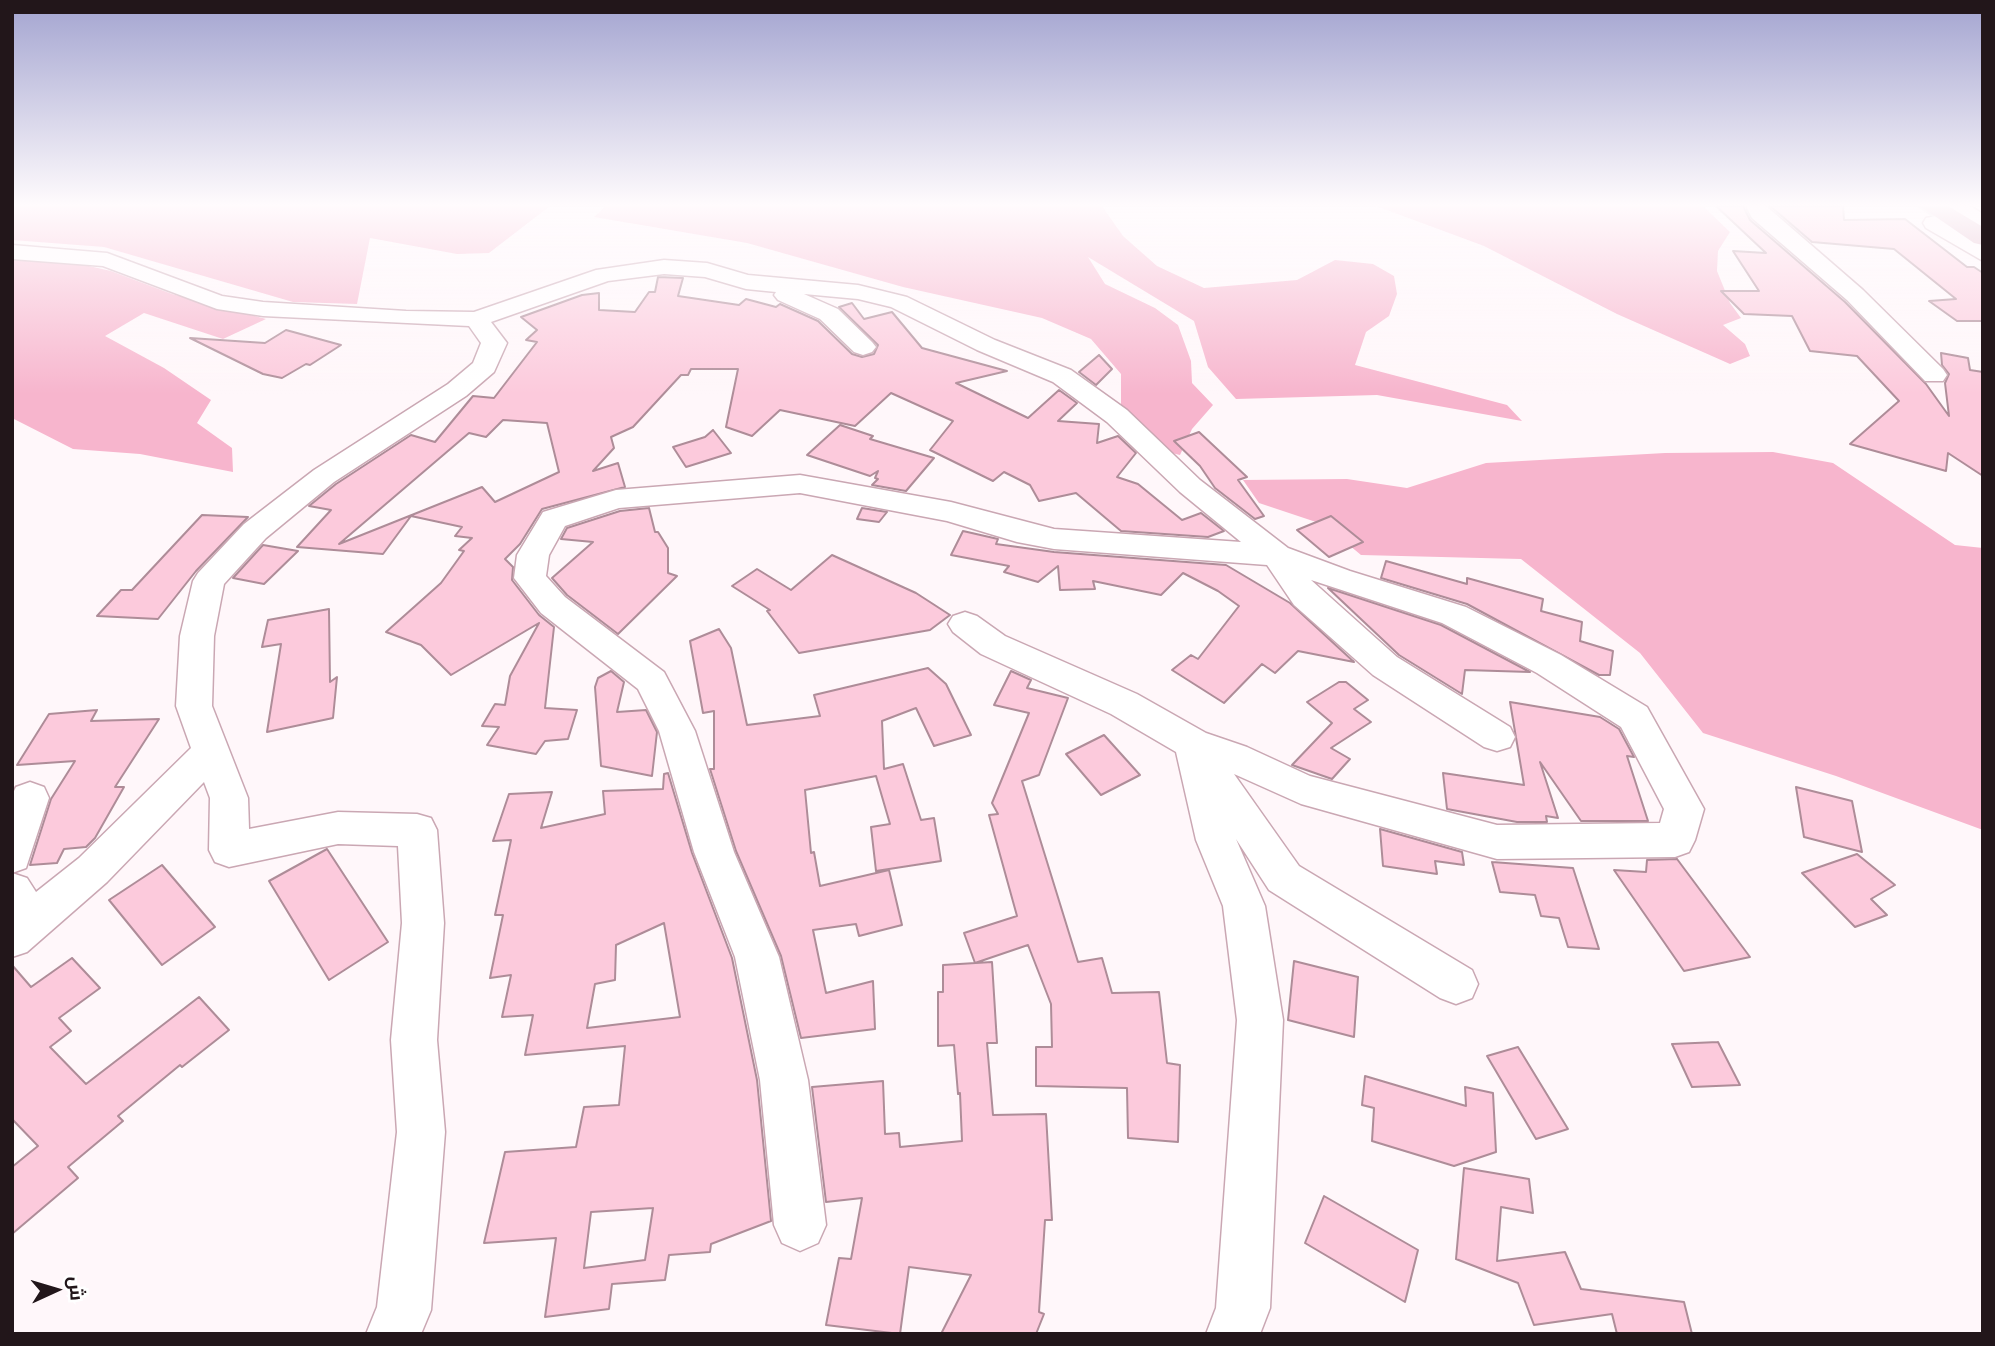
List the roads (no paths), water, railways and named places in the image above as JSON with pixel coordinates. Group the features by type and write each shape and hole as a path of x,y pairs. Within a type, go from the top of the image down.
{"street":[{"path":"130,269 217,302 406,318 476,319 604,275 652,269 706,270 803,300 829,314 863,347"},
{"path":"1825,269 1855,295 1934,375"},
{"path":"746,282 858,292 899,302 986,345 1062,376 1117,416 1190,486 1277,555 1306,597 1385,666 1497,737"},
{"path":"393,1326 421,1132 414,1040 423,923 417,830 338,828 229,850 229,798 194,706 197,636 209,580 254,531 324,476 457,390 485,367 494,343 476,319"},
{"path":"800,1225 784,1080 757,957 714,852 677,731 652,681 553,605 530,578 533,555 554,519 616,499 800,484 951,512 1017,532 1054,539 1277,555 1339,579 1454,614 1549,664 1634,717 1684,809 1675,840 1497,842 1301,789 1234,757 1192,744 1124,704 1085,689 993,645 965,624"},
{"path":"1192,744 1283,877 1456,984"},
{"path":"1192,744 1216,840 1244,906 1260,1020 1243,1308 1233,1334"},
{"path":"19,917 93,870 160,800 211,752"},
{"path":"12,856 30,798"}]}
